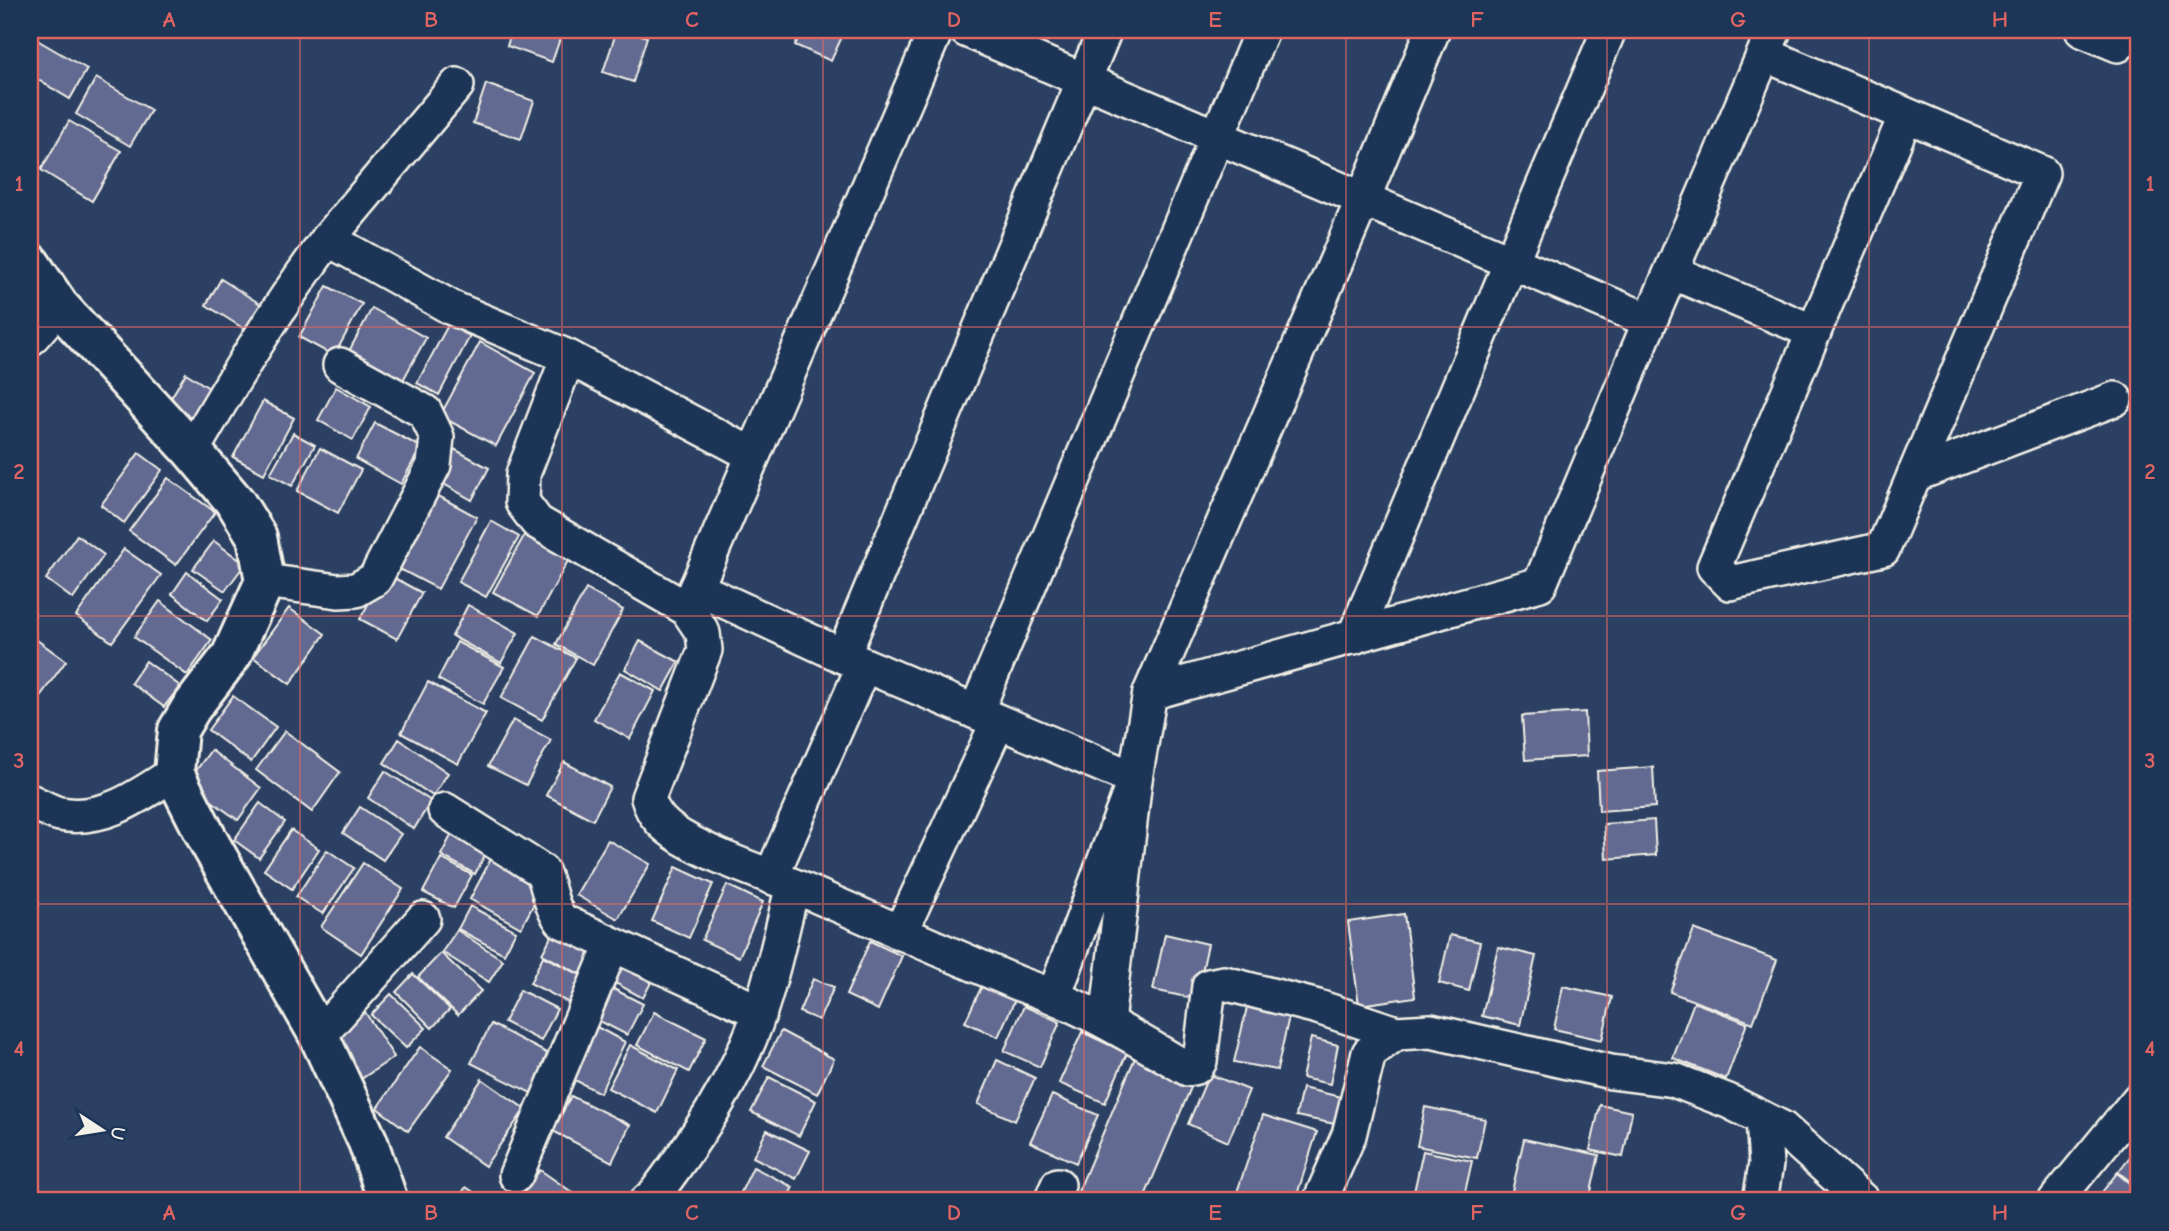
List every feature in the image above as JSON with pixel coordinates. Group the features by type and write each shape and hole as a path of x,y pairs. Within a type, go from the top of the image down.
{"street":[{"path":"936,30 692,598 703,633 705,650 648,798 651,810 660,822 681,837 745,867 1054,996 1107,1022 1188,1069 1196,1067 1200,1061 1209,986 1224,983 1318,1007 1396,1033 1430,1031 1611,1072 1674,1080 1728,1101 1782,1128 1863,1201"},
{"path":"966,30 1650,321"},
{"path":"647,1201 697,1138 743,1052 760,1012 782,881 853,660 1105,30"},
{"path":"900,933 1217,136 1262,30"},
{"path":"1107,1022 1135,779 1150,693 1433,30"},
{"path":"1354,637 1609,30"},
{"path":"2082,30 2118,45"},
{"path":"1150,693 1540,584 1769,42 1906,115 2042,173 1883,549 1730,583 1714,567 1906,115"},
{"path":"192,451 246,357 300,277 328,239 457,85"},
{"path":"328,239 452,308 568,357 753,455"},
{"path":"30,263 59,306 236,503 257,537 265,581 230,656 178,730 174,773 209,842 319,1036 368,1142 388,1201"},
{"path":"1672,272 1814,332"},
{"path":"30,339 59,306"},
{"path":"568,357 523,474 522,502 537,522 692,598 853,660 1135,779"},
{"path":"265,581 338,591 356,590 375,579 434,465 437,437 425,412 340,365"},
{"path":"1914,475 2115,399"},
{"path":"30,801 59,814 91,816 128,803 174,773"},
{"path":"1054,996 1135,779"},
{"path":"445,810 542,871 548,883 553,909 562,920 760,1012"},
{"path":"319,1036 423,919"},
{"path":"516,1175 612,945"},
{"path":"1320,1201 1349,1135 1370,1053 1396,1033"},
{"path":"2056,1201 2139,1099"},
{"path":"1760,1201 1766,1164 1763,1119"}],"building":[{"path":"512,30 563,30 552,62 507,46"},
{"path":"617,30 647,37 633,82 603,72"},
{"path":"802,30 845,30 831,61 795,45"},
{"path":"32,37 87,69 70,99 30,75"},
{"path":"96,78 151,110 130,146 76,114"},
{"path":"486,84 534,101 521,139 473,123"},
{"path":"69,121 121,151 92,201 41,170"},
{"path":"221,279 265,307 249,332 206,305"},
{"path":"327,286 362,304 334,356 299,337"},
{"path":"372,308 426,338 402,382 348,353"},
{"path":"448,325 470,336 439,395 417,383"},
{"path":"480,342 535,373 496,446 440,416"},
{"path":"186,373 215,392 195,424 166,406"},
{"path":"336,387 371,407 353,440 318,420"},
{"path":"263,401 294,418 264,474 233,457"},
{"path":"375,423 421,447 401,484 356,459"},
{"path":"293,433 315,445 292,486 270,474"},
{"path":"320,448 361,470 338,513 297,491"},
{"path":"454,449 489,468 472,500 437,480"},
{"path":"139,453 162,470 124,523 101,505"},
{"path":"168,478 215,512 176,565 129,531"},
{"path":"431,492 477,517 438,589 392,565"},
{"path":"491,521 519,537 486,597 458,582"},
{"path":"525,534 569,559 538,616 493,592"},
{"path":"77,535 104,555 73,599 46,579"},
{"path":"214,541 245,564 225,591 193,569"},
{"path":"124,549 161,575 112,642 76,616"},
{"path":"187,572 223,599 207,621 172,594"},
{"path":"385,573 422,593 397,639 360,619"},
{"path":"586,589 623,610 593,665 556,644"},
{"path":"160,601 212,640 187,675 134,637"},
{"path":"468,605 518,633 501,663 452,636"},
{"path":"289,608 325,634 290,684 253,657"},
{"path":"30,635 66,661 30,710"},
{"path":"535,636 576,658 542,720 501,698"},
{"path":"640,641 679,662 663,691 625,669"},
{"path":"457,642 504,667 483,704 438,679"},
{"path":"146,661 180,686 164,707 131,683"},
{"path":"620,672 655,691 630,739 594,719"},
{"path":"428,682 486,713 458,764 401,733"},
{"path":"233,696 276,727 251,762 208,730"},
{"path":"1585,712 1587,756 1525,760 1522,716"},
{"path":"513,720 551,740 526,785 488,766"},
{"path":"285,731 340,772 312,812 256,770"},
{"path":"399,739 448,773 433,796 384,763"},
{"path":"211,750 261,788 238,820 187,783"},
{"path":"564,762 610,787 593,820 546,795"},
{"path":"1653,767 1655,807 1599,811 1597,771"},
{"path":"385,771 431,801 414,829 368,798"},
{"path":"260,803 285,822 259,858 234,840"},
{"path":"360,807 401,834 383,860 343,833"},
{"path":"1654,820 1656,855 1606,859 1604,824"},
{"path":"458,822 492,841 475,874 441,855"},
{"path":"291,830 319,849 292,889 264,870"},
{"path":"608,840 650,864 618,919 576,895"},
{"path":"327,850 354,868 323,914 296,897"},
{"path":"492,857 544,885 521,928 470,899"},
{"path":"441,858 472,875 454,908 423,892"},
{"path":"363,863 403,889 361,954 321,927"},
{"path":"676,867 713,884 689,938 652,921"},
{"path":"727,885 763,902 739,957 702,940"},
{"path":"470,906 516,931 504,954 458,929"},
{"path":"1404,914 1415,997 1359,1005 1348,922"},
{"path":"559,921 603,943 585,977 542,954"},
{"path":"1694,929 1777,960 1753,1023 1670,992"},
{"path":"457,930 503,960 489,982 442,952"},
{"path":"1165,934 1208,944 1196,999 1153,990"},
{"path":"1450,935 1480,942 1469,991 1439,983"},
{"path":"870,941 902,956 878,1010 846,995"},
{"path":"1498,947 1536,956 1520,1025 1482,1016"},
{"path":"616,952 656,973 643,998 604,977"},
{"path":"441,953 481,991 458,1015 418,977"},
{"path":"543,956 583,976 569,1003 530,983"},
{"path":"413,974 450,1009 432,1028 396,992"},
{"path":"986,977 1019,991 998,1037 965,1022"},
{"path":"813,979 834,987 819,1020 799,1012"},
{"path":"600,982 643,1004 627,1035 584,1013"},
{"path":"1563,986 1612,997 1602,1040 1554,1029"},
{"path":"520,990 557,1009 541,1041 504,1022"},
{"path":"391,994 426,1028 406,1048 371,1015"},
{"path":"1694,1002 1747,1023 1726,1079 1673,1058"},
{"path":"1248,1003 1290,1012 1277,1070 1234,1062"},
{"path":"1024,1006 1060,1022 1040,1067 1004,1051"},
{"path":"365,1012 394,1057 361,1079 332,1033"},
{"path":"654,1012 706,1038 689,1072 637,1045"},
{"path":"491,1024 556,1058 537,1096 471,1063"},
{"path":"593,1025 625,1042 600,1093 567,1076"},
{"path":"781,1031 834,1059 817,1094 763,1066"},
{"path":"1082,1032 1127,1053 1105,1103 1059,1083"},
{"path":"1311,1038 1338,1045 1330,1084 1302,1078"},
{"path":"630,1045 678,1070 657,1113 608,1088"},
{"path":"420,1047 452,1069 408,1131 377,1108"},
{"path":"1137,1053 1195,1078 1143,1201 1074,1201"},
{"path":"997,1060 1035,1078 1015,1121 978,1104"},
{"path":"1209,1074 1249,1090 1228,1142 1188,1124"},
{"path":"769,1077 816,1101 799,1136 751,1112"},
{"path":"482,1079 525,1109 485,1166 443,1137"},
{"path":"1302,1088 1341,1097 1335,1124 1296,1116"},
{"path":"1052,1095 1098,1115 1076,1163 1030,1142"},
{"path":"571,1096 630,1125 612,1162 553,1131"},
{"path":"1600,1105 1632,1112 1623,1157 1590,1150"},
{"path":"1425,1107 1485,1119 1477,1158 1417,1146"},
{"path":"1263,1115 1317,1132 1295,1201 1234,1201"},
{"path":"767,1130 810,1151 796,1179 753,1157"},
{"path":"1524,1139 1599,1155 1589,1201 1558,1201 1512,1191"},
{"path":"2136,1149 2139,1151 2139,1188 2118,1172"},
{"path":"1423,1151 1472,1161 1463,1201 1412,1201"},
{"path":"753,1167 793,1187 786,1201 745,1201 738,1198"},
{"path":"540,1170 585,1201 518,1201"},
{"path":"2117,1173 2139,1191 2139,1201 2105,1201 2099,1196"},
{"path":"466,1187 487,1201 456,1201"}]}
